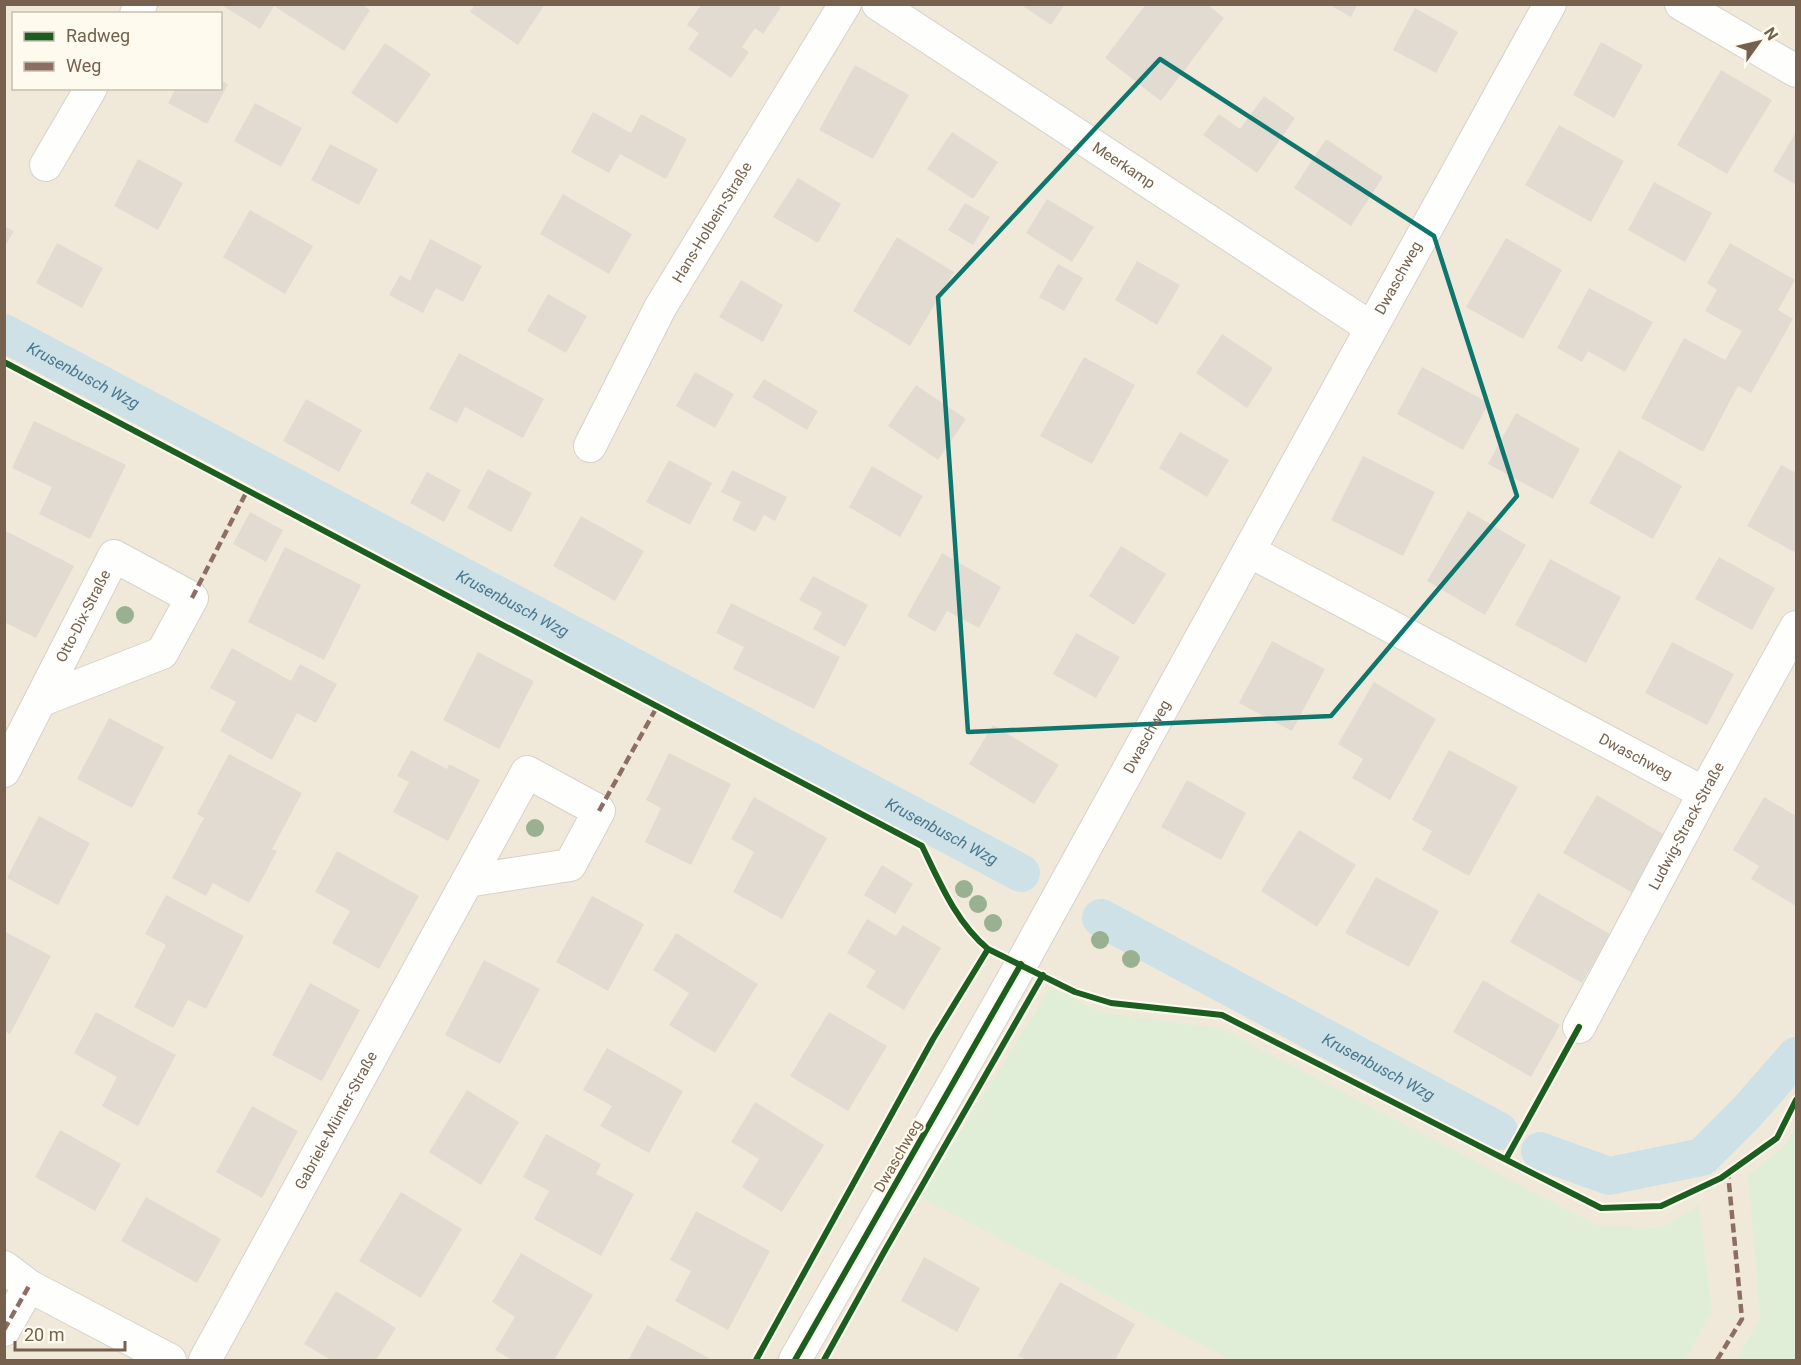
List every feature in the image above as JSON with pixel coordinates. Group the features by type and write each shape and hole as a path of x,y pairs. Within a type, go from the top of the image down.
{"street":[{"name":"Hans-Holbein-Straße","path":"590,446 660,308 845,4"},
{"name":"Meerkamp","path":"878,4 1370,327"},
{"name":"Dwaschweg","path":"795,1360 1021,964 1550,4"},
{"path":"1681,4 1797,71"},
{"path":"46,165 91,90"},
{"name":"Dwaschweg","path":"1249,552 1704,793"},
{"name":"Otto-Dix-Straße","path":"4,771 114,556 192,598 162,653 42,700"},
{"name":"Ludwig-Strack-Straße","path":"1579,1027 1704,793 1797,627"},
{"name":"Gabriele-Münter-Straße","path":"205,1360 467,881"},
{"path":"4,1267 29,1286 170,1360"},
{"path":"4,1330 29,1286"}],"highlighted area":[{"path":"1160,59 1434,236 1517,496 1331,716 968,732 938,297"}],"shaded area":[{"path":"5,5 1796,5 1796,1360 5,1360"}],"green space":[{"path":"1051,987 1100,1012 1222,1029 1599,1226 1661,1228 1699,1204 1712,1311 1685,1360 1231,1360 920,1197"},
{"path":"1796,1127 1796,1360 1736,1360 1760,1318 1748,1175 1783,1147"}],"building":[{"path":"220,4 362,4 370,10 344,51 274,6 260,29"},
{"path":"475,4 545,4 518,45 470,12"},
{"path":"1020,4 1065,4 1051,25"},
{"path":"1146,4 1207,4 1224,18 1161,101 1105,58"},
{"path":"1328,4 1358,4 1351,17"},
{"path":"701,5 777,5 781,7 763,34 755,28 742,47 749,52 731,78 688,49 699,33 687,25"},
{"path":"1415,8 1458,32 1436,73 1393,50"},
{"path":"1601,42 1643,65 1614,118 1573,95"},
{"path":"385,43 431,74 397,124 351,93"},
{"path":"855,65 909,95 873,159 819,130"},
{"path":"1721,70 1772,100 1727,174 1677,145"},
{"path":"222,81 228,84 207,124 168,103 175,90 222,90"},
{"path":"1264,96 1295,118 1257,173 1203,135 1219,114 1240,129"},
{"path":"255,103 302,128 281,167 234,141"},
{"path":"593,112 631,133 641,114 687,139 666,179 620,154 609,173 571,152"},
{"path":"1559,125 1624,161 1591,222 1525,185"},
{"path":"952,132 998,162 973,199 927,169"},
{"path":"1796,132 1796,185 1773,171"},
{"path":"1326,139 1383,177 1351,226 1294,188"},
{"path":"330,144 378,169 359,205 311,180"},
{"path":"138,159 183,183 158,230 114,206"},
{"path":"798,178 841,204 818,243 773,217"},
{"path":"1654,182 1712,213 1685,262 1628,230"},
{"path":"563,194 632,234 609,274 540,234"},
{"path":"1047,199 1094,227 1072,262 1026,233"},
{"path":"965,203 990,217 973,245 948,230"},
{"path":"250,210 313,246 285,294 223,257"},
{"path":"4,226 14,231 4,248"},
{"path":"897,237 954,272 910,346 853,311"},
{"path":"1506,238 1562,270 1523,339 1466,307"},
{"path":"430,239 482,266 463,302 436,288 423,313 389,295 400,275 410,281"},
{"path":"57,243 103,268 82,308 36,283"},
{"path":"1730,243 1795,280 1778,310 1793,319 1751,393 1738,386 1703,452 1641,418 1684,338 1725,360 1742,331 1705,311 1717,290 1707,283"},
{"path":"1137,261 1180,285 1157,325 1115,300"},
{"path":"1058,264 1083,278 1064,311 1039,297"},
{"path":"741,280 783,305 763,342 719,317"},
{"path":"1589,288 1653,322 1625,372 1588,351 1582,362 1557,348"},
{"path":"548,294 587,316 566,353 527,331"},
{"path":"1222,334 1273,368 1247,408 1196,373"},
{"path":"459,353 544,399 523,438 465,407 457,423 429,409"},
{"path":"1084,357 1135,385 1092,464 1040,436"},
{"path":"1422,367 1489,403 1463,450 1397,414"},
{"path":"695,372 734,394 715,428 676,406"},
{"path":"764,379 818,411 807,430 752,397"},
{"path":"916,385 966,419 938,460 888,426"},
{"path":"306,399 362,430 339,472 283,441"},
{"path":"1516,413 1580,449 1553,499 1488,464"},
{"path":"34,421 126,465 90,539 39,514 52,487 12,468"},
{"path":"1180,432 1229,460 1207,497 1159,468"},
{"path":"1619,450 1682,486 1653,539 1589,503"},
{"path":"1363,456 1435,492 1403,556 1331,520"},
{"path":"669,460 712,483 690,525 646,502"},
{"path":"1781,465 1796,473 1796,553 1747,526"},
{"path":"872,466 923,496 900,537 849,507"},
{"path":"488,469 532,493 511,532 467,508"},
{"path":"732,470 787,497 775,521 764,515 755,532 732,520 741,502 721,492"},
{"path":"427,472 461,490 444,522 410,503"},
{"path":"1468,511 1526,545 1485,615 1427,581"},
{"path":"250,512 283,530 266,562 233,544"},
{"path":"581,516 644,551 615,601 553,566"},
{"path":"4,530 74,566 36,638 4,622"},
{"path":"1121,546 1166,574 1134,625 1089,596"},
{"path":"285,547 361,585 324,660 248,622"},
{"path":"942,553 1001,587 979,628 947,611 935,632 907,616"},
{"path":"1719,557 1775,588 1752,630 1695,599"},
{"path":"1550,559 1621,597 1586,663 1515,625"},
{"path":"813,576 868,605 845,647 813,629 822,612 799,600"},
{"path":"731,603 840,657 814,709 733,669 744,647 716,633"},
{"path":"1076,633 1120,657 1096,698 1053,674"},
{"path":"1272,641 1325,669 1292,731 1239,703"},
{"path":"1672,642 1734,674 1707,725 1645,693"},
{"path":"232,648 291,681 300,664 337,684 316,723 297,713 272,760 220,731 236,702 210,688"},
{"path":"478,652 534,681 499,749 443,720"},
{"path":"1374,682 1436,719 1390,800 1352,778 1363,759 1338,744"},
{"path":"109,718 164,747 132,808 77,779"},
{"path":"993,725 1059,765 1034,804 969,764"},
{"path":"411,750 447,769 449,764 480,780 448,841 393,812 409,782 397,776"},
{"path":"1449,750 1518,787 1469,876 1422,850 1432,831 1412,820"},
{"path":"669,753 731,784 691,865 645,842 661,808 646,800"},
{"path":"229,754 302,793 272,849 277,851 249,903 213,883 206,896 172,878 204,818 197,814"},
{"path":"1187,780 1246,813 1221,860 1161,827"},
{"path":"1597,795 1666,836 1633,893 1563,853"},
{"path":"754,797 827,838 782,919 733,892 754,852 731,839"},
{"path":"1764,797 1796,816 1796,906 1751,879 1759,866 1733,850"},
{"path":"39,816 90,843 58,905 7,878"},
{"path":"1299,830 1356,865 1317,927 1261,891"},
{"path":"337,851 419,896 379,969 332,943 350,911 315,892"},
{"path":"882,865 913,884 895,914 864,895"},
{"path":"1376,877 1439,911 1409,967 1345,933"},
{"path":"1538,893 1610,934 1582,983 1510,942"},
{"path":"166,895 244,936 206,1009 188,1000 173,1028 134,1007 166,945 145,934"},
{"path":"592,896 644,924 608,991 556,962"},
{"path":"867,919 896,936 903,925 941,948 904,1010 866,987 876,971 847,953"},
{"path":"4,931 51,956 10,1034 4,1031"},
{"path":"676,933 758,984 715,1053 669,1025 689,993 653,970"},
{"path":"484,960 540,989 500,1064 445,1035"},
{"path":"1483,980 1560,1025 1531,1077 1453,1032"},
{"path":"310,983 360,1010 322,1081 272,1055"},
{"path":"96,1012 176,1055 138,1126 102,1106 117,1077 74,1053"},
{"path":"829,1012 887,1046 848,1111 790,1076"},
{"path":"607,1048 683,1091 649,1153 600,1126 612,1106 583,1090"},
{"path":"467,1090 519,1122 481,1185 429,1152"},
{"path":"755,1102 824,1145 782,1212 742,1187 759,1159 731,1142"},
{"path":"252,1106 298,1131 262,1198 216,1172"},
{"path":"60,1130 121,1164 95,1211 35,1177"},
{"path":"546,1134 601,1164 596,1174 634,1194 601,1256 534,1219 549,1191 523,1177"},
{"path":"401,1192 462,1229 421,1298 359,1261"},
{"path":"146,1197 221,1239 197,1283 121,1241"},
{"path":"696,1211 770,1251 728,1330 675,1301 691,1271 670,1260"},
{"path":"521,1253 593,1295 554,1360 512,1360 495,1350 515,1317 492,1302"},
{"path":"924,1257 980,1288 957,1332 901,1301"},
{"path":"1060,1282 1135,1324 1115,1360 1027,1360 1018,1356"},
{"path":"336,1291 396,1328 376,1360 331,1360 304,1344"},
{"path":"647,1325 709,1358 708,1360 628,1360"}],"waterway":[{"name":"Krusenbusch Wzg","path":"4,333 1021,873"},
{"name":"Krusenbusch Wzg","path":"1101,918 1499,1131"},
{"name":"Krusenbusch Wzg","path":"1540,1151 1609,1176 1702,1157 1747,1112 1796,1056"}],"marked path":[{"path":"192,598 248,489"},
{"path":"599,811 658,705"},
{"path":"1717,1360 1742,1319 1728,1173"},
{"path":"4,1330 29,1286"}],"cycle path":[{"path":"4,362 922,846 958,914 988,949 1075,992 1111,1003 1222,1015 1601,1208 1661,1206 1721,1178 1777,1138 1796,1100"},
{"path":"756,1360 933,1039 988,949"},
{"path":"795,1360 1021,964"},
{"path":"824,1360 1043,975"},
{"path":"1506,1159 1579,1027"}]}
